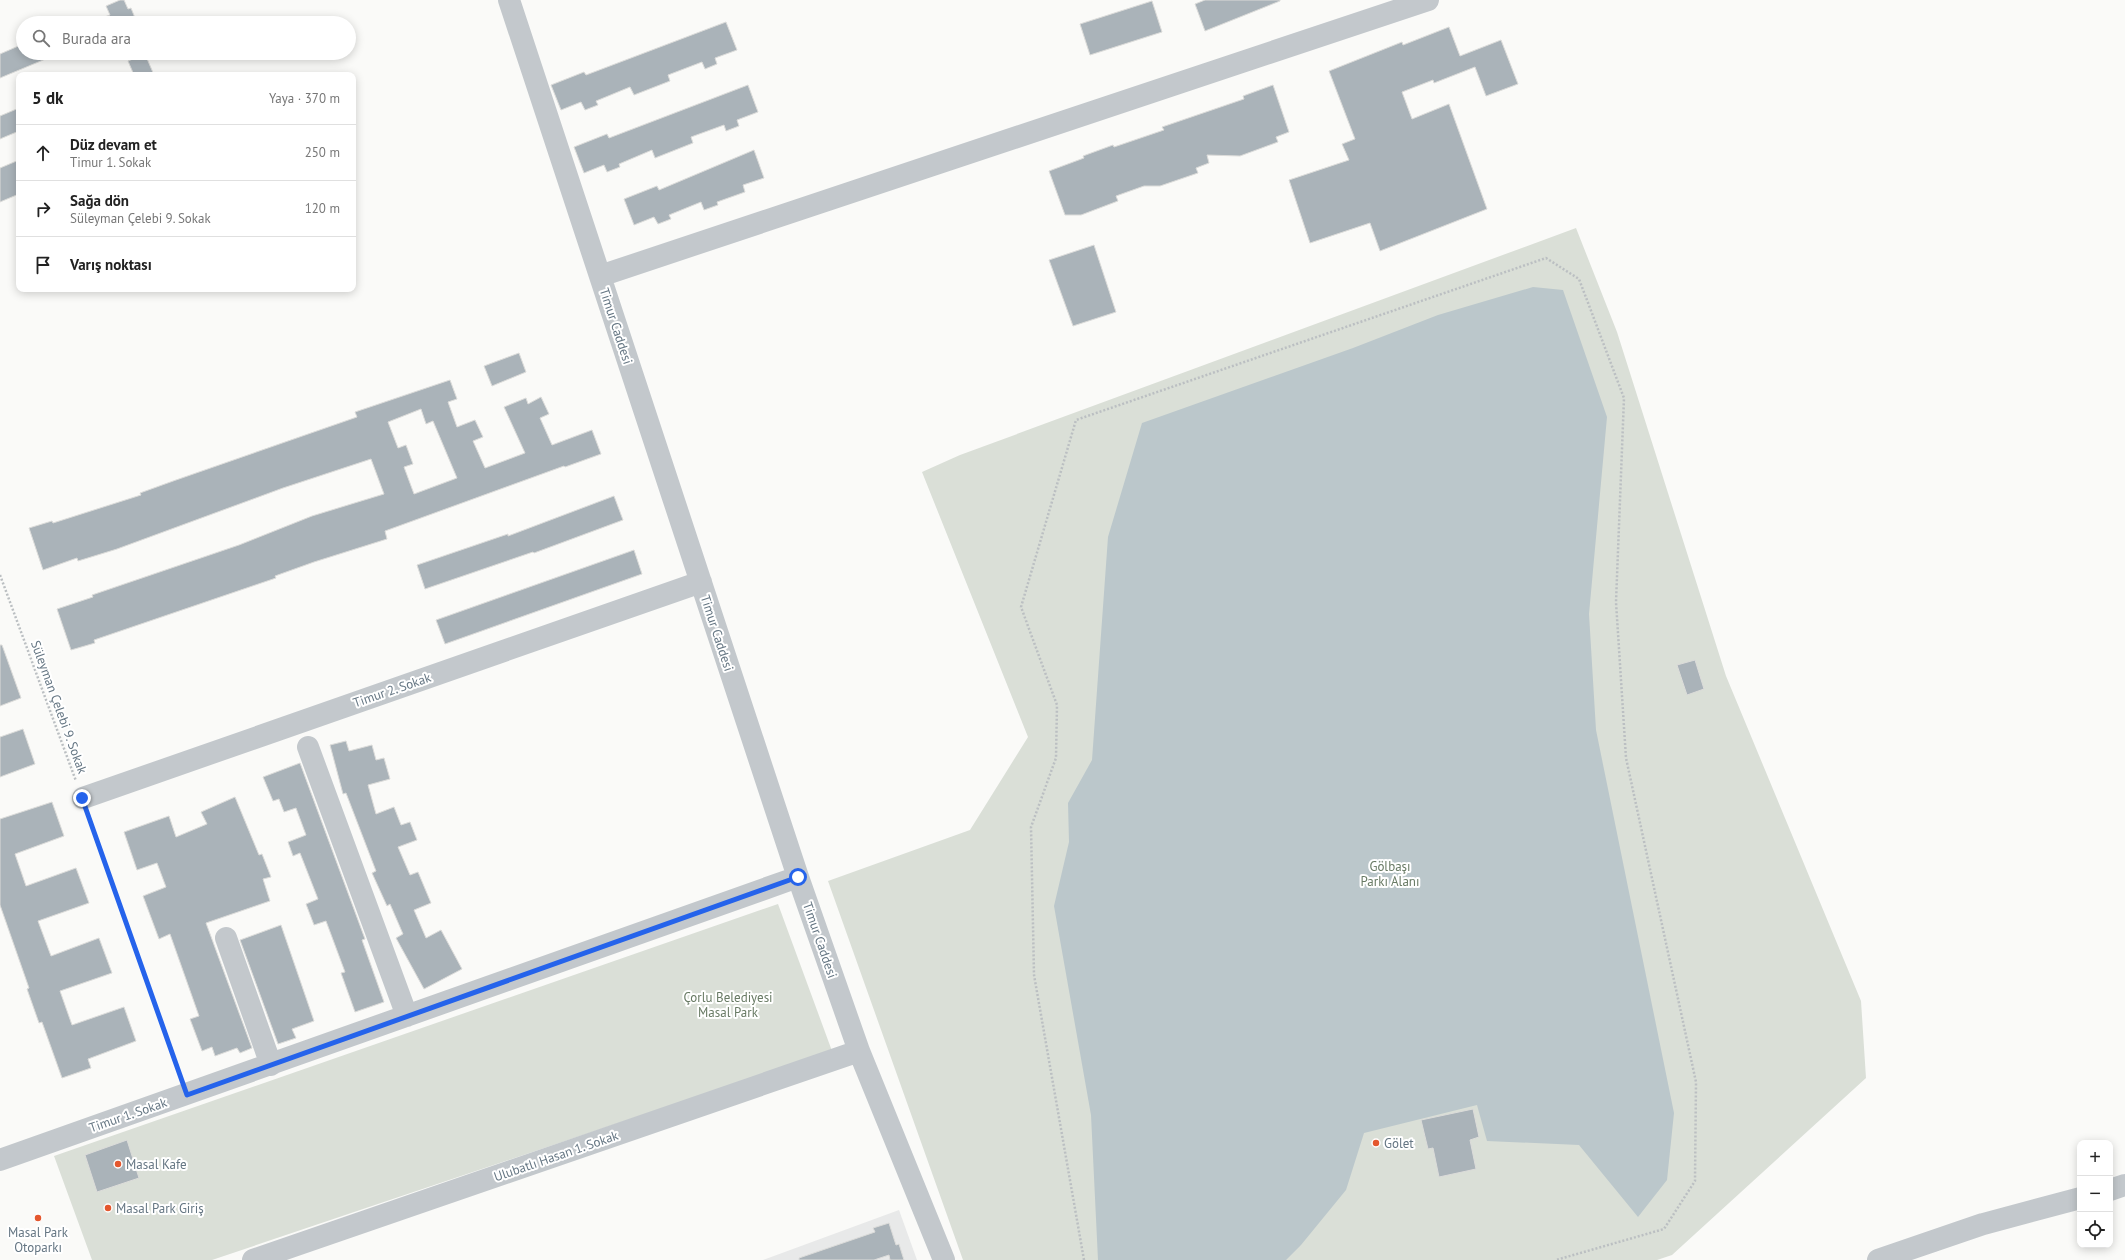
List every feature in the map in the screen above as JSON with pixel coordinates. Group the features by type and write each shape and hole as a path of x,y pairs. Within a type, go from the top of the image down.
{"street":[{"name":"Timur Caddesi","path":"509,0 798,877 860,1051 944,1260"},
{"path":"600,276 1428,0"},
{"name":"Timur 2. Sokak","path":"82,798 700,582"},
{"path":"308,747 407,1016"},
{"name":"Timur 1. Sokak","path":"0,1160 187,1095 798,877"},
{"path":"226,938 271,1065"},
{"name":"Ulubatlı Hasan 1. Sokak","path":"253,1260 860,1051"},
{"path":"2113,1189 2125,1185"},
{"path":"1878,1260 1982,1224 2077,1199"}],"path":[{"path":"1084,1260 1034,975 1031,827 1056,758 1057,706 1021,607 1076,420 1546,258 1579,279 1624,398 1616,602 1626,758 1696,1082 1695,1181 1664,1229 1556,1260"},
{"name":"Süleyman Çelebi 9. Sokak","path":"0,575 82,798 187,1095"}],"shaded area":[{"path":"1533,287 1563,290 1607,417 1589,614 1596,730 1674,1113 1667,1180 1638,1217 1579,1145 1487,1141 1477,1105 1364,1133 1346,1190 1301,1245 1286,1260 1098,1260 1091,1115 1054,906 1069,842 1068,803 1092,760 1108,537 1142,423 1353,348 1438,315"},
{"path":"899,1210 917,1260 763,1260"}],"green space":[{"name":"Gölbaşı Parkı Alanı","path":"1576,228 1617,332 1726,676 1861,1001 1866,1078 1672,1255 1657,1260 963,1260 828,881 970,830 1028,737 922,472 960,455"},
{"name":"Çorlu Belediyesi Masal Park","path":"778,904 832,1051 212,1260 92,1260 54,1156"}],"building":[{"path":"120,0 124,0 128,9 131,8 134,16 107,16 110,15 106,6"},
{"path":"1205,0 1280,1 1205,31 1195,4"},
{"path":"1152,1 1162,32 1090,55 1080,24"},
{"path":"726,22 737,50 715,58 717,64 705,69 702,62 668,75 670,81 634,95 630,87 596,101 598,105 585,110 581,102 561,110 551,85 584,72 586,75"},
{"path":"1449,27 1460,56 1501,40 1518,84 1486,96 1475,67 1434,83 1433,80 1402,92 1412,119 1449,104 1487,209 1380,251 1370,223 1310,243 1289,180 1349,160 1342,144 1355,139 1329,71 1402,42 1403,45"},
{"path":"16,47 16,60 43,60 0,78 0,54"},
{"path":"148,60 153,72 133,72 128,61"},
{"path":"748,85 758,112 737,120 739,126 726,131 724,125 691,137 693,143 655,158 652,150 619,164 620,167 607,172 604,165 584,173 574,147 607,134 609,138"},
{"path":"1273,85 1289,132 1276,137 1278,142 1240,156 1207,155 1209,163 1196,168 1198,173 1160,186 1144,186 1116,196 1118,201 1081,215 1065,215 1049,171 1113,145 1114,147 1164,130 1162,127 1244,99 1243,96"},
{"path":"16,109 16,132 0,139 0,116"},
{"path":"754,150 764,178 743,185 745,192 717,202 718,205 704,210 701,202 669,215 671,219 658,224 654,217 634,225 624,199 657,186 659,190"},
{"path":"16,161 16,195 0,202 0,168"},
{"path":"1094,245 1116,312 1073,326 1049,260"},
{"path":"519,353 526,372 492,386 484,366"},
{"path":"450,380 457,399 448,402 457,427 475,420 483,437 473,441 485,468 525,453 504,407 526,398 528,404 541,397 549,414 540,418 552,445 592,430 601,454 385,531 387,539 314,562 275,576 276,578 94,640 95,643 71,650 57,609 93,597 92,595 239,545 312,516 384,494 371,459 283,488 117,549 78,561 77,558 43,570 29,528 52,521 53,523 141,495 140,493 357,417 355,412","holes":["421,409 426,424 433,421 457,478 414,494 404,467 413,464 406,445 398,448 388,422"]},
{"path":"614,496 623,520 534,553 533,552 425,589 417,565 508,534 508,536"},
{"path":"634,550 642,574 445,644 436,620"},
{"path":"0,645 2,645 21,698 0,706"},
{"path":"1695,660 1704,689 1687,695 1677,665"},
{"path":"23,729 35,764 0,777 0,737"},
{"path":"346,741 349,751 372,745 376,760 384,758 390,779 368,785 376,814 394,807 401,825 410,822 417,840 398,847 410,875 418,872 431,903 414,910 426,938 441,930 462,969 424,989 396,938 403,934 390,904 387,906 372,873 376,871 346,793 343,794 330,745"},
{"path":"300,763 365,939 362,940 384,1002 355,1012 341,973 345,972 326,921 314,925 306,904 318,899 300,853 293,856 288,842 306,835 296,808 284,812 279,799 273,801 263,777"},
{"path":"235,797 259,855 262,854 271,877 263,879 270,901 206,923 252,1048 240,1053 237,1048 215,1056 212,1047 202,1051 190,1019 199,1016 170,934 159,939 143,896 166,887 157,863 137,870 124,832 169,816 176,837 207,824 201,812"},
{"path":"52,802 64,836 15,854 26,886 76,868 89,903 38,921 51,956 99,938 112,973 60,991 72,1025 124,1007 136,1041 88,1059 91,1068 62,1078 42,1022 39,1023 27,989 29,988 0,905 0,819"},
{"path":"281,925 314,1021 292,1029 296,1038 278,1044 240,940"},
{"path":"1473,1109 1479,1137 1470,1140 1476,1169 1439,1177 1433,1148 1428,1149 1421,1120"},
{"name":"Masal Kafe","path":"127,1140 139,1178 97,1192 85,1155"},
{"path":"889,1223 896,1245 899,1244 904,1260 890,1260 889,1255 874,1260 799,1260 799,1258 875,1232 873,1228"}],"place":[{"name":"Gölet","path":"1376,1143"},
{"name":"Masal Kafe","path":"118,1164"},
{"name":"Masal Park Giriş","path":"108,1208"},
{"name":"Masal Park Otoparkı","path":"38,1218"}],"route":[{"path":"82,798 187,1095 798,877"}]}
